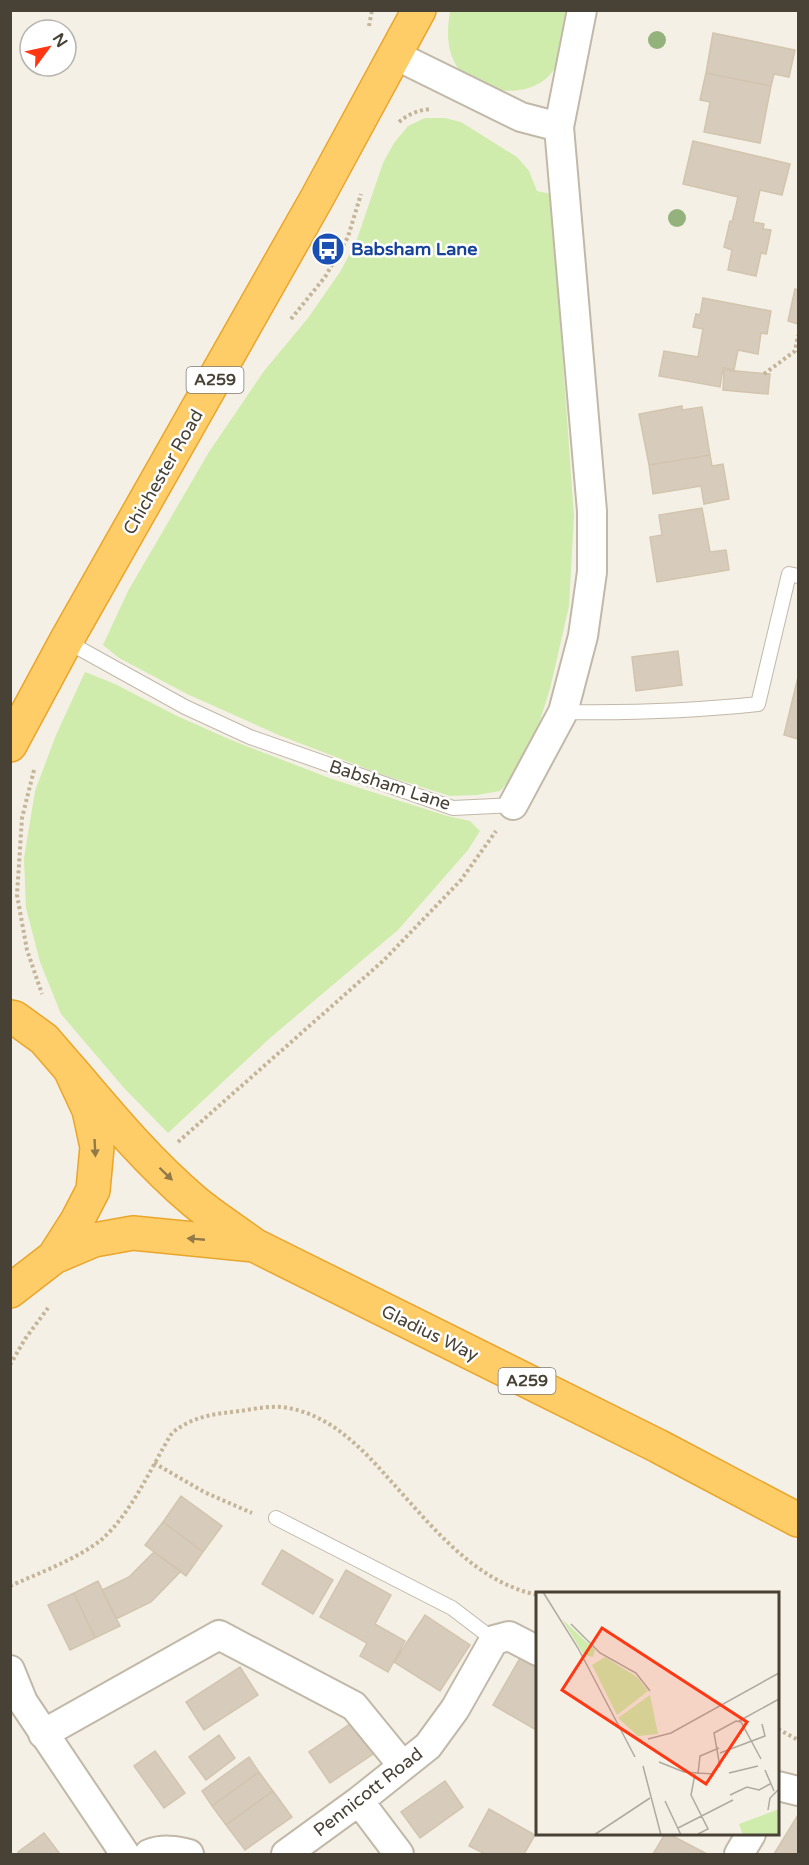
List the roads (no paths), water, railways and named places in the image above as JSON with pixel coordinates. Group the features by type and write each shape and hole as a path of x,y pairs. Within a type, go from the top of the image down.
{"highway":[{"name":"Chichester Road","path":"17,751 66,641 317,198 418,10"},
{"name":"Gladius Way","path":"12,1012 44,1039 128,1137 194,1201 254,1245 658,1446 798,1520"},
{"path":"11,1293 54,1257 93,1190 97,1147 89,1110 70,1069"},
{"name":"Gladius Way","path":"54,1257 94,1240 133,1233 254,1245"}],"street":[{"path":"513,805 563,712 583,636 592,572 592,511 559,127 582,10"},
{"path":"394,55 521,117 559,127"},
{"path":"43,1734 219,1635 354,1706 403,1766"},
{"path":"494,1640 508,1635 536,1650"},
{"name":"Pennicott Road","path":"286,1854 359,1801 428,1746 454,1709 494,1640"},
{"path":"10,1670 17,1706 43,1734 125,1854"},
{"path":"779,1786 798,1791"},
{"path":"359,1801 399,1854"},
{"path":"740,1854 750,1835"},
{"path":"149,1854 156,1851 189,1854"}],"lane":[{"path":"563,712 711,709 758,704 789,574 798,576"},
{"name":"Babsham Lane","path":"66,641 185,707 250,737 453,808 513,805"},
{"path":"276,1518 452,1608 494,1640"}],"place":[{"name":"Babsham Lane","path":"328,249"}]}
